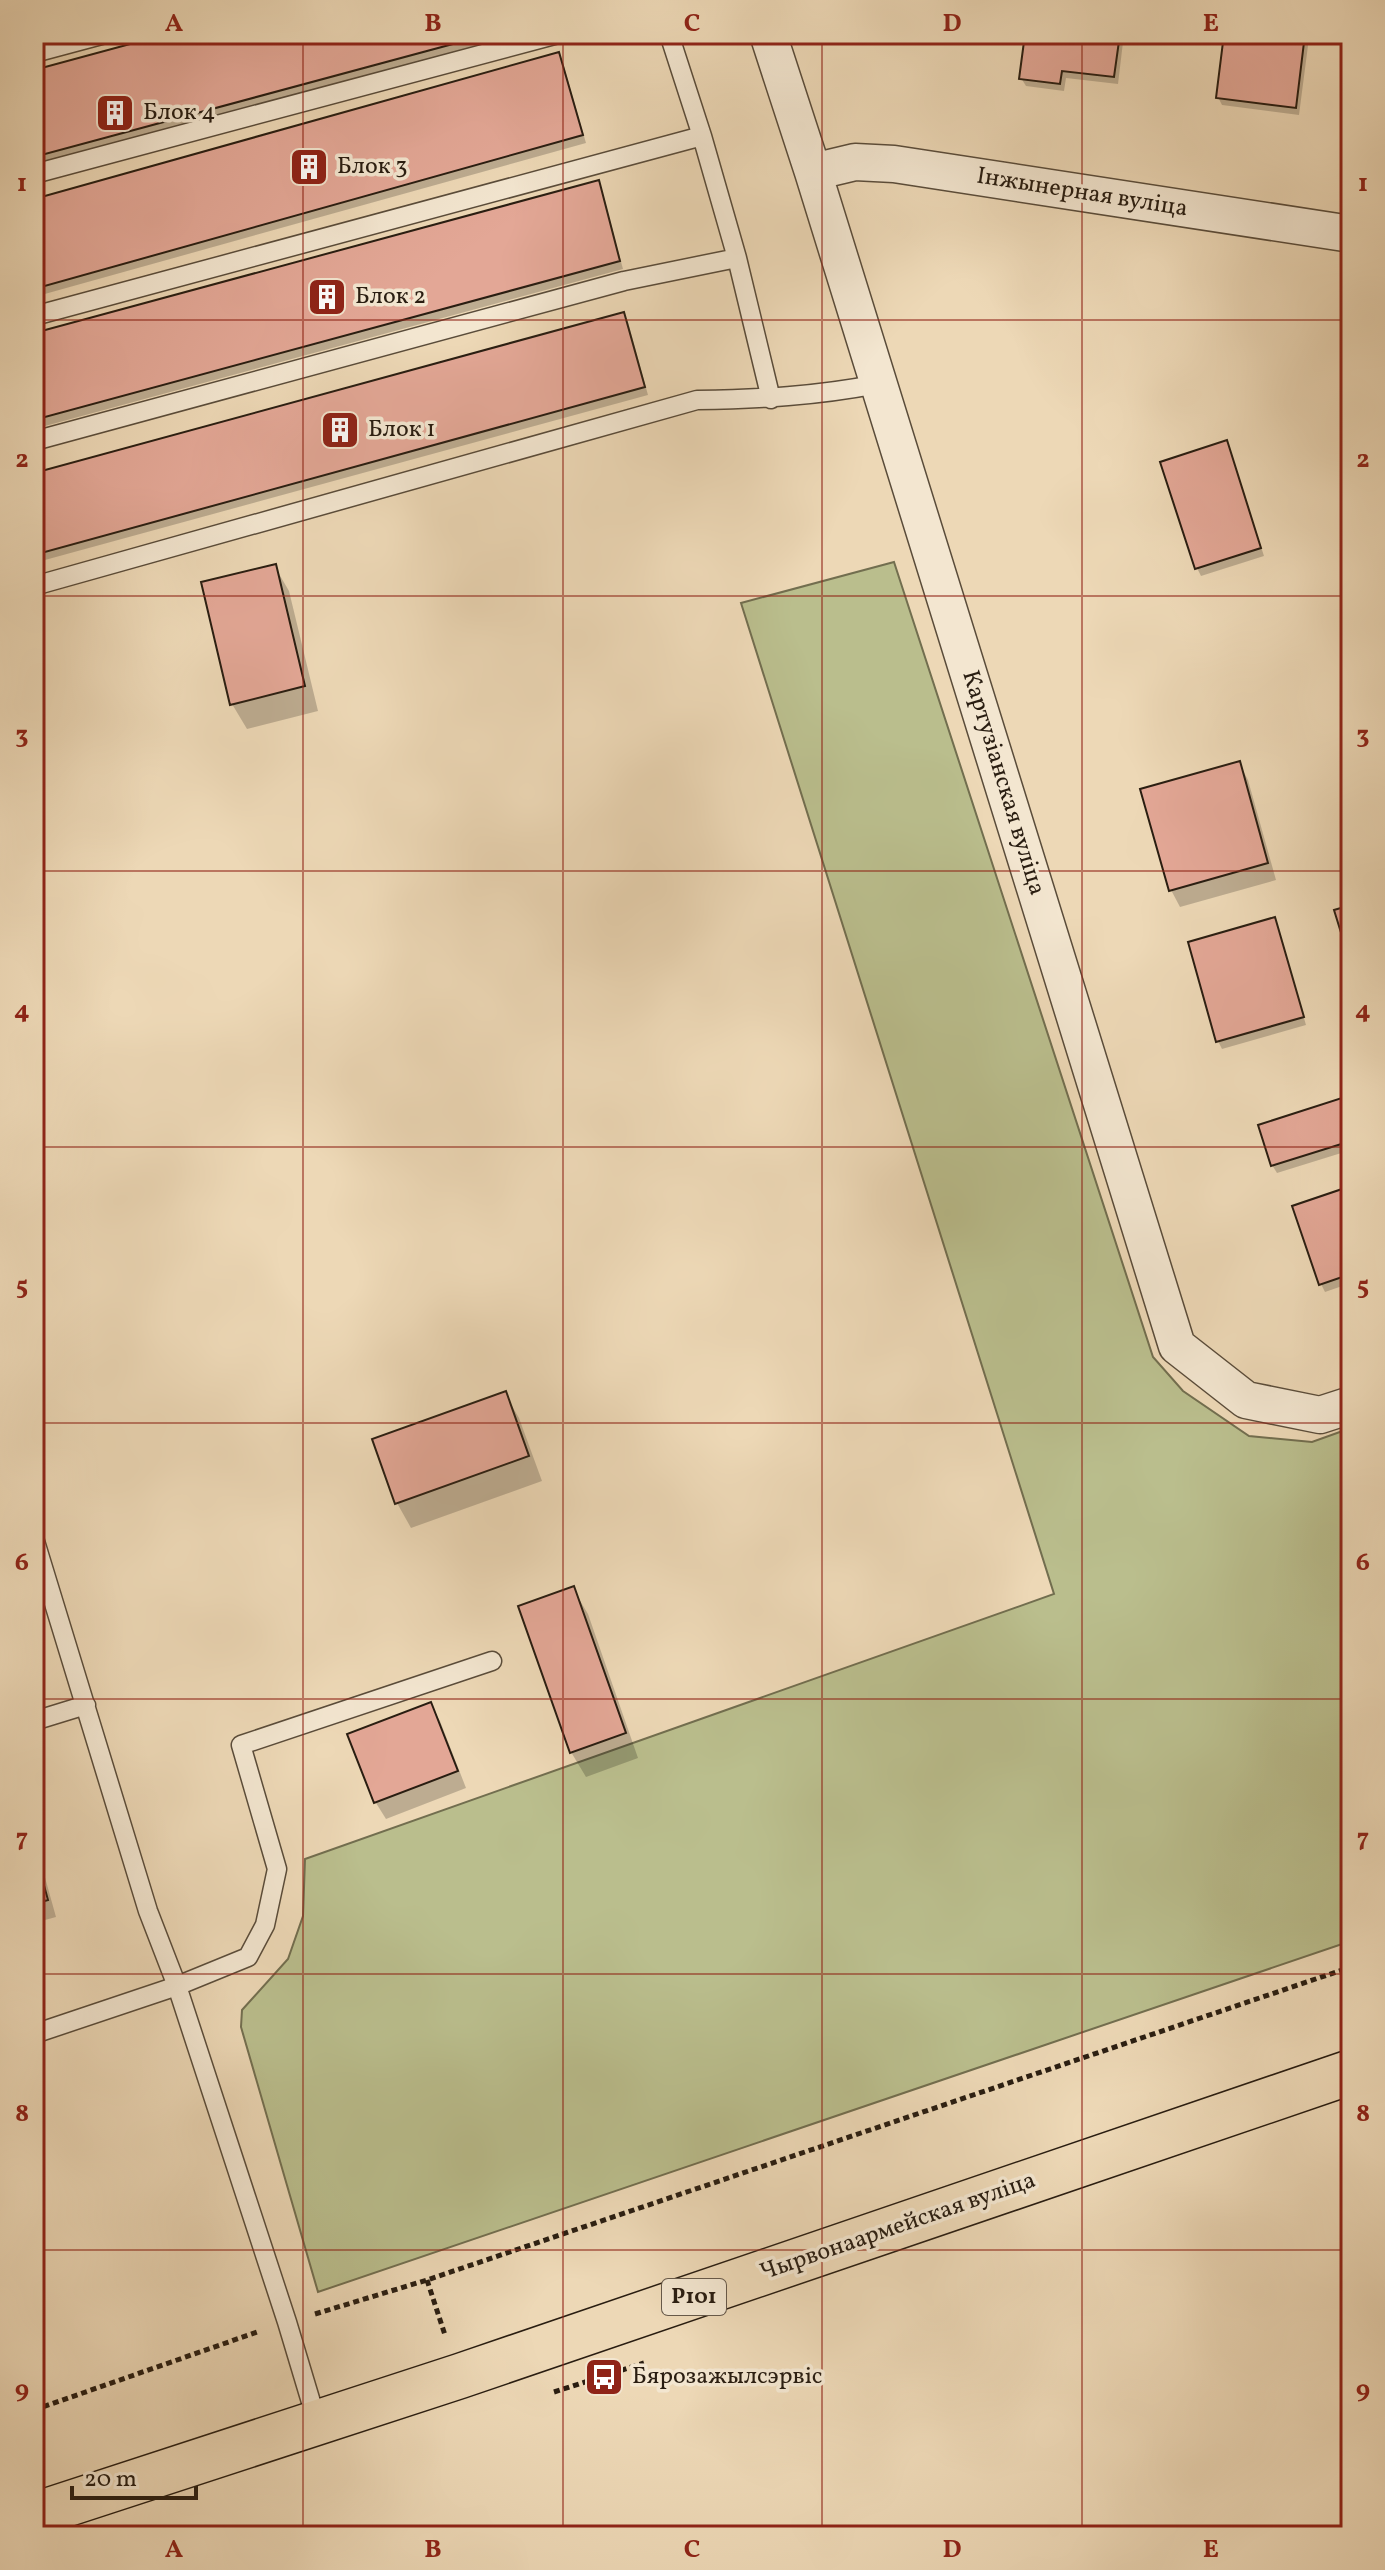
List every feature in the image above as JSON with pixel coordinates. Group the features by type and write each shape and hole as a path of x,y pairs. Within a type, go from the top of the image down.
{"main road":[{"name":"Чырвонаармейская вуліца","path":"34,2515 589,2332 1351,2072"}],"street":[{"name":"Картузіанская вуліца","path":"768,34 1177,1346 1246,1400 1320,1415 1351,1405"},
{"name":"Інжынерная вуліца","path":"813,172 855,162 894,164 1351,234"}],"lane":[{"path":"34,53 105,34"},
{"path":"34,174 558,34"},
{"path":"669,34 737,258 771,399"},
{"path":"34,316 702,136"},
{"path":"34,441 624,281 737,258"},
{"path":"34,586 697,400 771,399 833,393 878,384"},
{"path":"34,1538 148,1911 177,1986 317,2422"},
{"path":"34,2034 177,1986 248,1957 265,1925 277,1869 241,1745 492,1661"},
{"path":"34,1721 86,1705"}],"path":[{"path":"34,2410 287,2322 442,2275 1351,1967"},
{"path":"557,2392 644,2363"}],"green space":[{"path":"894,562 1153,1357 1183,1391 1249,1436 1312,1442 1351,1428 1351,1941 318,2292 241,2027 242,2010 288,1959 303,1916 305,1859 1054,1594 741,603"}],"building":[{"name":"Блок 4","path":"167,34 490,34 34,157 34,70"},
{"path":"1025,34 1120,34 1114,77 1062,71 1060,84 1019,79"},
{"path":"1224,34 1305,34 1296,108 1216,98"},
{"name":"Блок 3","path":"559,52 583,135 34,289 34,199"},
{"name":"Блок 2","path":"599,180 620,261 34,420 34,333"},
{"name":"Блок 1","path":"624,312 645,387 34,555 34,473"},
{"path":"1227,440 1261,548 1195,569 1160,462"},
{"path":"276,564 305,686 230,705 201,582"},
{"path":"1240,761 1268,863 1169,891 1140,789"},
{"path":"1351,905 1351,965 1334,910"},
{"path":"1275,917 1304,1017 1216,1042 1188,942"},
{"path":"1351,1095 1351,1141 1271,1166 1258,1125"},
{"path":"1351,1186 1351,1274 1319,1285 1292,1206"},
{"path":"506,1391 529,1456 395,1504 372,1439"},
{"path":"574,1586 626,1733 570,1753 518,1606"},
{"path":"431,1702 458,1771 374,1803 347,1734"},
{"path":"34,1849 48,1900 34,1904"}],"place":[{"name":"Блок 4","path":"115,113"},
{"name":"Блок 3","path":"309,167"},
{"name":"Блок 2","path":"327,297"},
{"name":"Блок 1","path":"340,430"},
{"name":"Бярозажылсэрвіс","path":"604,2377"}]}
